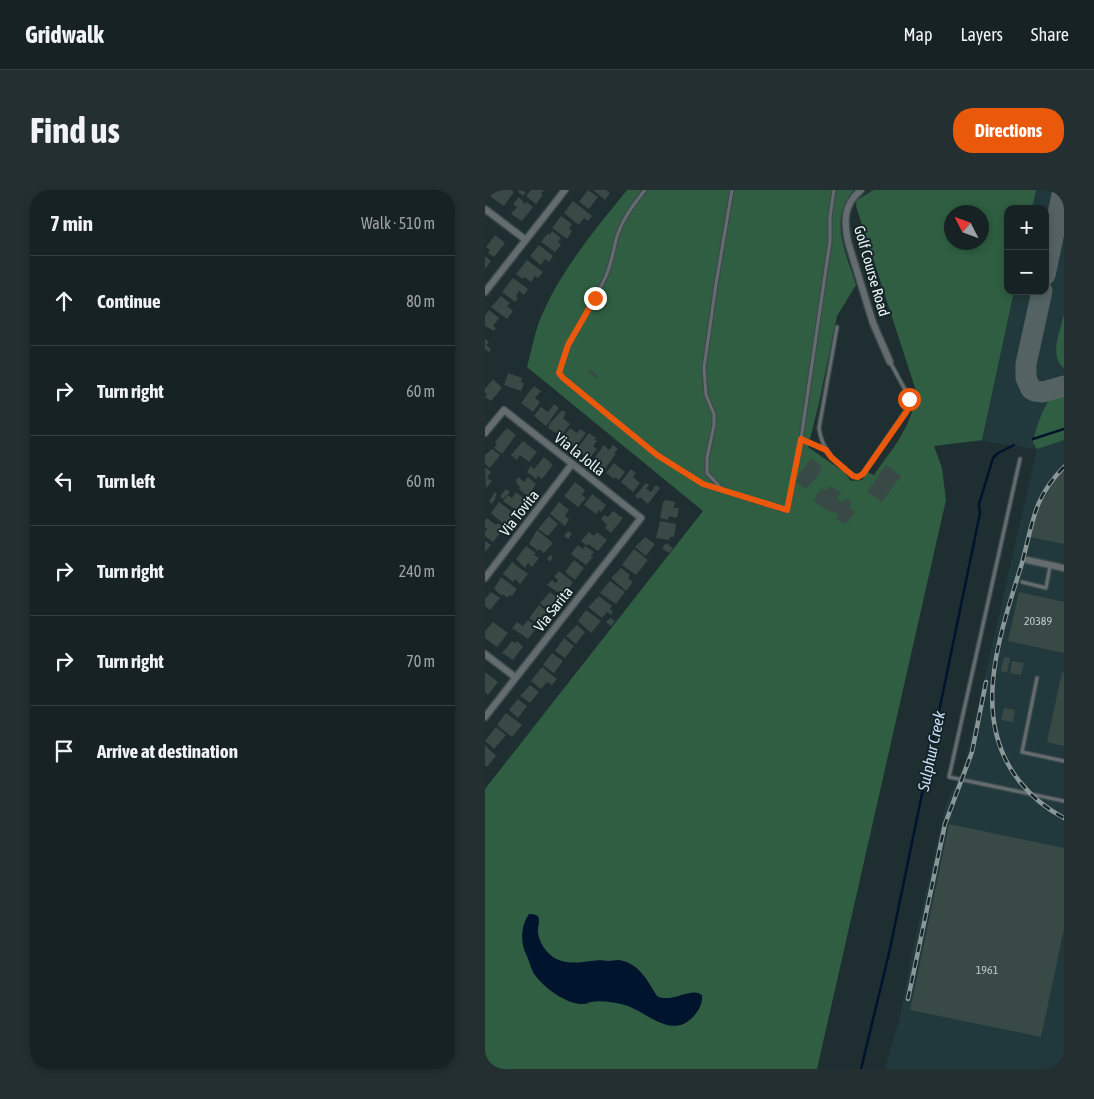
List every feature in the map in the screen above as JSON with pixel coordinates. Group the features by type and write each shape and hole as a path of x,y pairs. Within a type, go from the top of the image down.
{"street":[{"path":"485,292 565,190"},
{"name":"Golf Course Road","path":"861,190 849,203 846,212 845,229 847,242 873,323 890,362"},
{"path":"485,209 526,240"},
{"name":"Via la Jolla","path":"485,433 505,410 641,518"},
{"name":"Via Tovita","path":"485,578 572,464"},
{"name":"Via Sarita","path":"485,717 641,518"},
{"path":"1027,560 1064,568"},
{"path":"485,654 515,677"}],"lane":[{"path":"645,190 625,219 617,238 607,274 568,345 559,373 657,455 703,484 787,510 801,439 831,241 830,217 835,190"},
{"path":"723,490 707,473 707,458 714,425 714,414 706,395 704,368 716,284 733,190"},
{"path":"837,327 819,422 820,433 826,450 831,457 853,476 858,477 863,474 909,406 908,395 890,362"},
{"path":"801,439 826,450"},
{"path":"1020,459 949,777 1064,802"},
{"path":"1022,582 1046,588 1050,565"},
{"path":"1037,678 1022,752 1064,760"}],"shaded area":[{"path":"871,190 1064,190 1064,1069 885,1069 900,1017 913,948 946,804 965,763 1037,449 980,441 934,446 856,206 857,200"}],"green space":[{"path":"627,190 854,190 846,201 842,212 841,236 856,285 837,316 808,447 844,472 851,481 862,480 867,472 874,475 898,440 908,423 915,402 919,400 856,206 857,200 874,190 1036,190 1033,205 1004,205 1004,295 1013,295 982,440 934,446 942,468 946,500 817,1069 485,1069 485,789 703,511 527,367 539,322 547,304 567,269"},
{"path":"1064,314 1064,368 1059,363 1056,350"},
{"path":"1064,394 1064,440 1037,449 1033,443 1044,409 1049,401 1056,396"}],"water":[{"path":"529,914 534,914 539,918 539,938 543,947 553,957 569,962 619,960 626,962 642,973 657,996 669,998 692,992 702,995 699,1009 685,1023 676,1026 658,1022 621,1004 594,1001 584,1004 562,998 548,989 531,968 522,939 524,923"}],"building":[{"path":"492,190 511,190 514,192 504,206 488,195"},
{"path":"519,190 526,192 523,196 518,192"},
{"path":"531,190 544,190 541,194 543,195 536,204 526,196"},
{"path":"588,190 598,197 589,209 579,202"},
{"path":"593,190 606,190 610,193 605,200"},
{"path":"519,197 525,204 527,202 533,207 522,221 511,214 517,207 513,204"},
{"path":"573,201 592,216 588,221 584,218 579,225 564,213"},
{"path":"561,216 572,224 569,228 572,231 567,239 552,228"},
{"path":"552,231 561,238 558,242 561,245 555,252 541,242"},
{"path":"495,235 505,243 494,257 488,253 490,250 486,247"},
{"path":"539,245 553,256 549,262 545,259 541,265 530,256"},
{"path":"485,256 491,261 485,269"},
{"path":"527,260 543,272 538,278 535,276 531,282 516,274"},
{"path":"513,278 528,289 524,295 519,291 515,302 502,292"},
{"path":"501,296 510,303 507,306 513,311 507,319 491,307"},
{"path":"489,310 499,318 493,326 496,328 494,331 485,326 485,315"},
{"path":"485,339 489,342 486,345 491,349 489,352 485,349"},
{"path":"590,370 599,376 597,378 588,372"},
{"path":"508,373 522,378 521,382 524,383 521,391 504,385"},
{"path":"493,379 502,388 491,401 485,397 487,394 485,389"},
{"path":"534,386 541,391 535,398 540,402 533,412 521,403"},
{"path":"554,404 559,408 546,426 534,416 541,407 548,412"},
{"path":"562,410 566,413 563,418 570,424 561,436 548,428"},
{"path":"507,428 516,435 502,454 494,448 497,444 495,442"},
{"path":"570,428 577,433 580,429 586,433 575,448 563,437"},
{"path":"589,433 596,438 595,440 597,441 593,446 597,449 589,459 576,450"},
{"path":"523,441 537,452 529,462 520,455 517,460 511,455"},
{"path":"604,445 609,450 613,445 618,449 604,470 595,464 596,462 593,460"},
{"path":"492,449 500,455 490,468 485,464 485,455"},
{"path":"544,457 553,465 542,479 538,476 536,479 527,472 531,466 534,469"},
{"path":"811,459 822,466 820,473 806,489 795,482 798,475"},
{"path":"614,463 625,472 619,480 606,473"},
{"path":"886,465 901,476 882,502 867,492"},
{"path":"485,467 491,472 487,478 492,481 486,488"},
{"path":"631,469 636,473 633,477 640,483 633,492 621,482"},
{"path":"1064,470 1064,544 1030,537 1042,502 1055,480"},
{"path":"518,477 524,482 528,477 536,484 528,497 519,489 520,487 516,480"},
{"path":"575,482 585,490 582,495 586,498 578,507 564,496"},
{"path":"646,483 649,485 646,489 651,492 656,485 660,488 648,504 640,497 638,499 635,496"},
{"path":"829,486 841,492 837,499 842,503 846,498 852,503 849,507 855,512 847,523 845,522 844,524 836,519 838,515 832,511 830,512 813,500 822,488 826,491"},
{"path":"506,489 510,492 503,499 500,496"},
{"path":"495,492 497,494 496,498 492,504 489,501"},
{"path":"516,492 525,499 517,511 503,501 508,495 512,498"},
{"path":"592,494 606,505 601,512 599,510 596,514 584,505"},
{"path":"665,500 675,502 674,508 679,508 677,518 669,516 668,520 660,518"},
{"path":"499,502 515,514 506,526 491,513"},
{"path":"559,502 569,510 565,516 569,519 565,526 550,514"},
{"path":"613,511 623,518 611,533 605,528 607,525 601,519 604,515 608,517"},
{"path":"549,516 558,524 548,536 538,529"},
{"path":"487,518 504,528 493,542 485,536 487,529 485,521"},
{"path":"660,521 676,524 674,537 670,537 669,540 656,538"},
{"path":"537,530 553,543 544,553 529,544"},
{"path":"568,531 572,534 568,539 564,536"},
{"path":"589,532 594,536 597,532 607,540 598,551 581,541"},
{"path":"645,537 655,544 646,556 635,547"},
{"path":"485,541 491,545 485,552"},
{"path":"666,543 673,548 669,553 662,548"},
{"path":"578,545 583,549 585,546 594,552 591,556 593,557 586,565 571,554"},
{"path":"526,546 536,553 534,555 539,558 532,567 528,563 525,568 516,559"},
{"path":"634,549 648,560 636,575 622,565"},
{"path":"550,555 553,557 550,562 547,559"},
{"path":"574,560 584,568 575,580 565,572"},
{"path":"512,562 528,574 520,584 515,579 513,582 503,574"},
{"path":"621,568 630,575 628,578 633,582 626,591 611,578"},
{"path":"559,571 573,582 563,596 547,585 552,580 556,583 558,580 554,577"},
{"path":"501,577 517,589 512,596 510,595 507,598 494,589"},
{"path":"610,581 625,592 616,604 600,593"},
{"path":"491,592 500,598 490,610 485,606 485,599"},
{"path":"550,592 558,598 550,611 540,603"},
{"path":"1019,592 1064,602 1064,653 1008,641"},
{"path":"599,596 612,606 610,609 613,612 611,615 607,612 602,618 588,607"},
{"path":"539,605 549,613 539,625 529,618"},
{"path":"586,610 601,621 591,633 578,621"},
{"path":"610,618 615,621 611,626 606,622"},
{"path":"528,620 537,627 528,639 512,628 517,622 523,626"},
{"path":"493,622 508,633 497,647 485,638 485,631"},
{"path":"577,625 585,632 576,644 566,636"},
{"path":"564,638 574,646 565,658 555,651"},
{"path":"512,641 515,643 517,641 523,647 513,660 502,653"},
{"path":"552,653 563,661 554,673 543,665"},
{"path":"1004,657 1010,658 1007,673 1001,671"},
{"path":"1012,661 1024,663 1021,675 1010,673"},
{"path":"542,667 557,679 552,685 547,682 541,689 531,681"},
{"path":"485,672 498,682 488,695 485,692"},
{"path":"1062,672 1064,673 1064,746 1047,742"},
{"path":"530,685 539,692 530,703 520,696"},
{"path":"518,699 527,706 518,718 509,710"},
{"path":"1004,708 1015,710 1013,722 1001,720"},
{"path":"506,713 522,725 512,737 497,725"},
{"path":"496,727 506,735 494,749 485,741"},
{"path":"485,745 496,756 487,767 485,765"},
{"path":"949,824 1064,848 1064,929 1041,1037 910,1010"}],"waterway":[{"name":"Sulphur Creek","path":"1033,439 1064,429"},
{"name":"Sulphur Creek","path":"861,1069 890,949 980,513 979,504 993,458 998,453 1014,445"}],"taxiway":[{"path":"1049,256 1063,190"},
{"path":"1041,295 1026,364 1026,378 1031,389 1035,391 1043,392 1064,386"}],"railway":[{"path":"1064,467 1046,489 1035,512 998,646 992,703 995,730 1004,757 1020,782 1030,793 1046,807 1064,818"},
{"path":"908,999 945,824 972,752 986,682"}],"route":[{"path":"595,298 568,345 559,373 657,455 703,484 787,510 801,439 826,450 831,457 853,476 861,476 907,411 910,403 909,399"}]}
